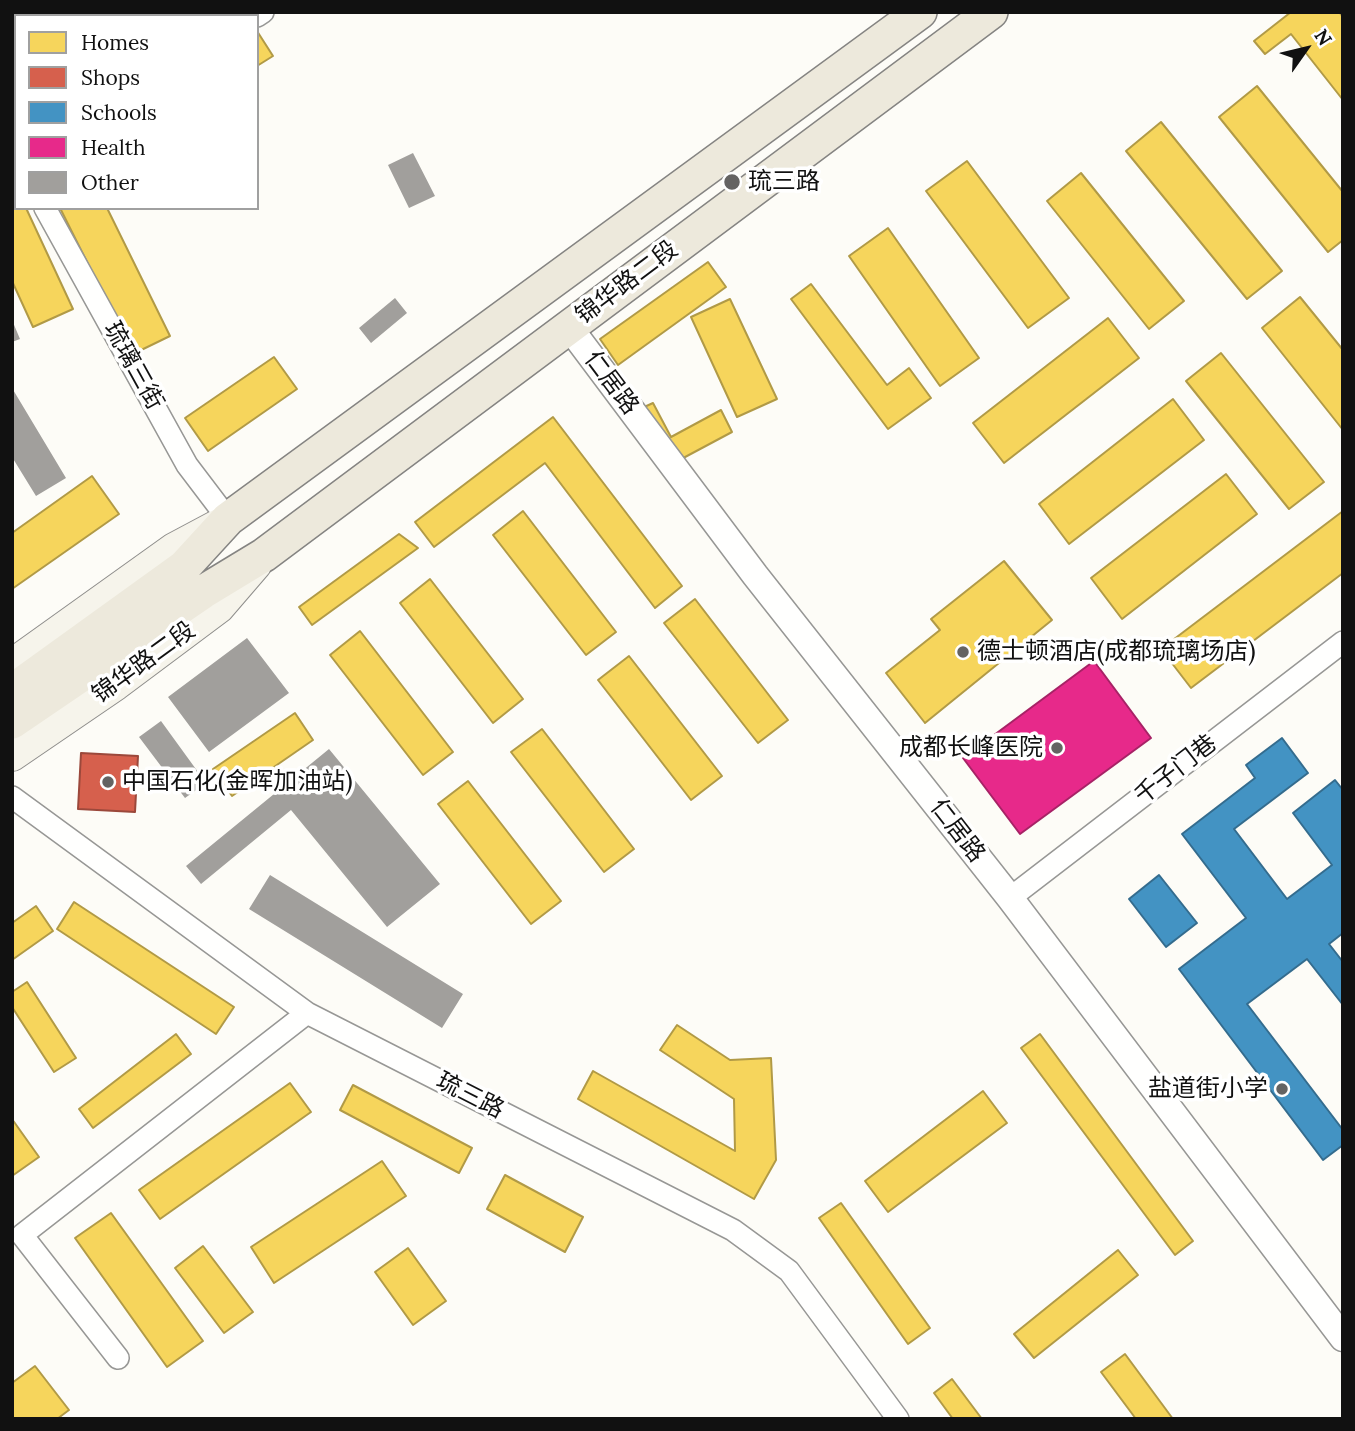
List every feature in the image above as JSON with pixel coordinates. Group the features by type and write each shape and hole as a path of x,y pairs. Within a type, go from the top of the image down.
{"main road":[{"name":"锦华路二段","path":"12,722 203,592 264,555 991,12"},
{"name":"锦华路二段","path":"12,664 174,548 228,519 913,14"},
{"name":"锦华路二段","path":"12,691 184,567 228,519"},
{"name":"锦华路二段","path":"12,757 116,685 219,608 264,555"}],"street":[{"name":"琉璃三街","path":"46,210 187,465 228,519"},
{"name":"仁居路","path":"569,327 755,575 1010,898 1343,1338"},
{"name":"千子门巷","path":"1010,898 1343,642"},
{"name":"琉三路","path":"12,797 307,1013 733,1230 789,1271 898,1419"},
{"path":"118,1358 22,1235 307,1013"}],"building: Homes":[{"path":"113,12 190,12 187,14 110,14"},
{"path":"1291,12 1339,12 1343,17 1343,100 1291,34 1265,54 1254,41"},
{"path":"259,34 273,56 259,65"},
{"path":"12,54 14,98 12,98"},
{"path":"1257,86 1343,192 1343,240 1328,252 1219,117"},
{"path":"1161,122 1282,271 1247,299 1126,151"},
{"path":"967,161 1069,298 1028,328 926,191"},
{"path":"1081,173 1184,301 1149,329 1047,201"},
{"path":"13,180 14,210 27,210 73,309 33,327 12,281"},
{"path":"61,210 108,210 170,336 133,354"},
{"path":"888,228 979,358 940,386 849,256"},
{"path":"708,262 726,287 618,365 600,339"},
{"path":"811,284 887,385 909,368 931,398 888,429 791,299"},
{"path":"1300,297 1343,350 1343,430 1262,328"},
{"path":"730,299 777,399 737,417 691,317"},
{"path":"1108,318 1139,358 1004,463 973,423"},
{"path":"1221,353 1324,482 1289,509 1186,381"},
{"path":"274,357 297,389 208,451 185,418"},
{"path":"1173,399 1204,440 1069,544 1039,504"},
{"path":"653,403 671,437 721,410 732,432 672,464 642,408"},
{"path":"553,417 682,586 655,608 545,463 434,547 415,522"},
{"path":"1226,474 1257,514 1122,619 1091,578"},
{"path":"92,476 119,514 12,589 12,533"},
{"path":"523,511 616,632 586,655 493,535"},
{"path":"1343,511 1343,573 1191,688 1161,649"},
{"path":"399,534 418,548 312,625 299,607"},
{"name":"德士顿酒店(成都琉璃场店)","path":"1004,561 1052,620 925,723 886,673 940,630 931,619"},
{"path":"430,579 523,699 493,723 400,603"},
{"path":"695,599 788,720 758,743 664,623"},
{"path":"360,631 453,752 423,775 330,655"},
{"path":"629,656 722,776 691,800 598,680"},
{"path":"295,713 313,740 232,796 213,769"},
{"path":"542,729 634,849 604,872 511,752"},
{"path":"468,781 561,901 531,924 438,804"},
{"path":"74,902 234,1007 216,1034 57,929"},
{"path":"36,906 53,931 12,960 12,923"},
{"path":"27,982 76,1058 54,1072 12,1007 12,992"},
{"path":"677,1025 730,1060 771,1058 776,1160 754,1199 578,1099 593,1071 735,1151 734,1099 660,1050"},
{"path":"176,1034 191,1054 93,1128 79,1109"},
{"path":"1040,1034 1193,1241 1175,1255 1021,1048"},
{"path":"290,1083 311,1112 160,1219 139,1190"},
{"path":"353,1085 472,1148 459,1173 340,1110"},
{"path":"983,1091 1007,1123 888,1212 865,1181"},
{"path":"12,1119 39,1157 12,1176"},
{"path":"382,1161 406,1196 274,1283 251,1247"},
{"path":"505,1175 583,1217 565,1252 487,1209"},
{"path":"841,1203 930,1328 908,1344 819,1218"},
{"path":"111,1213 203,1341 167,1367 75,1238"},
{"path":"203,1246 253,1312 224,1333 175,1268"},
{"path":"408,1248 446,1301 413,1325 375,1272"},
{"path":"1118,1250 1138,1275 1034,1358 1014,1334"},
{"path":"1125,1354 1173,1419 1136,1419 1101,1372"},
{"path":"35,1366 69,1410 57,1419 12,1419 12,1383"},
{"path":"952,1379 982,1419 953,1419 934,1393"}],"building: Shops":[{"name":"中国石化(金晖加油站)","path":"81,753 138,756 135,812 78,809"}],"building: Schools":[{"path":"1282,738 1308,773 1234,829 1287,899 1332,865 1293,813 1335,780 1343,790 1343,933 1329,944 1343,962 1343,1005 1307,959 1247,1004 1343,1130 1343,1145 1323,1160 1179,969 1246,918 1182,834 1255,778 1246,765"},
{"path":"1159,875 1197,923 1166,947 1129,899"}],"building: Health":[{"name":"成都长峰医院","path":"1094,661 1151,738 1020,834 963,758"}],"building: Other":[{"path":"413,153 435,196 409,208 388,165"},
{"path":"395,298 407,313 371,343 359,328"},
{"path":"12,320 20,339 12,342"},
{"path":"12,388 66,478 36,496 12,457"},
{"path":"247,638 289,693 209,752 168,697"},
{"path":"161,721 206,783 185,798 139,737"},
{"path":"329,749 440,884 387,927 291,810 201,884 186,866"},
{"path":"270,875 463,994 442,1028 249,909"}],"place":[{"name":"琉三路","path":"732,182"},
{"name":"德士顿酒店(成都琉璃场店)","path":"963,652"},
{"name":"成都长峰医院","path":"1057,748"},
{"name":"中国石化(金晖加油站)","path":"108,782"},
{"name":"盐道街小学","path":"1282,1089"}]}
